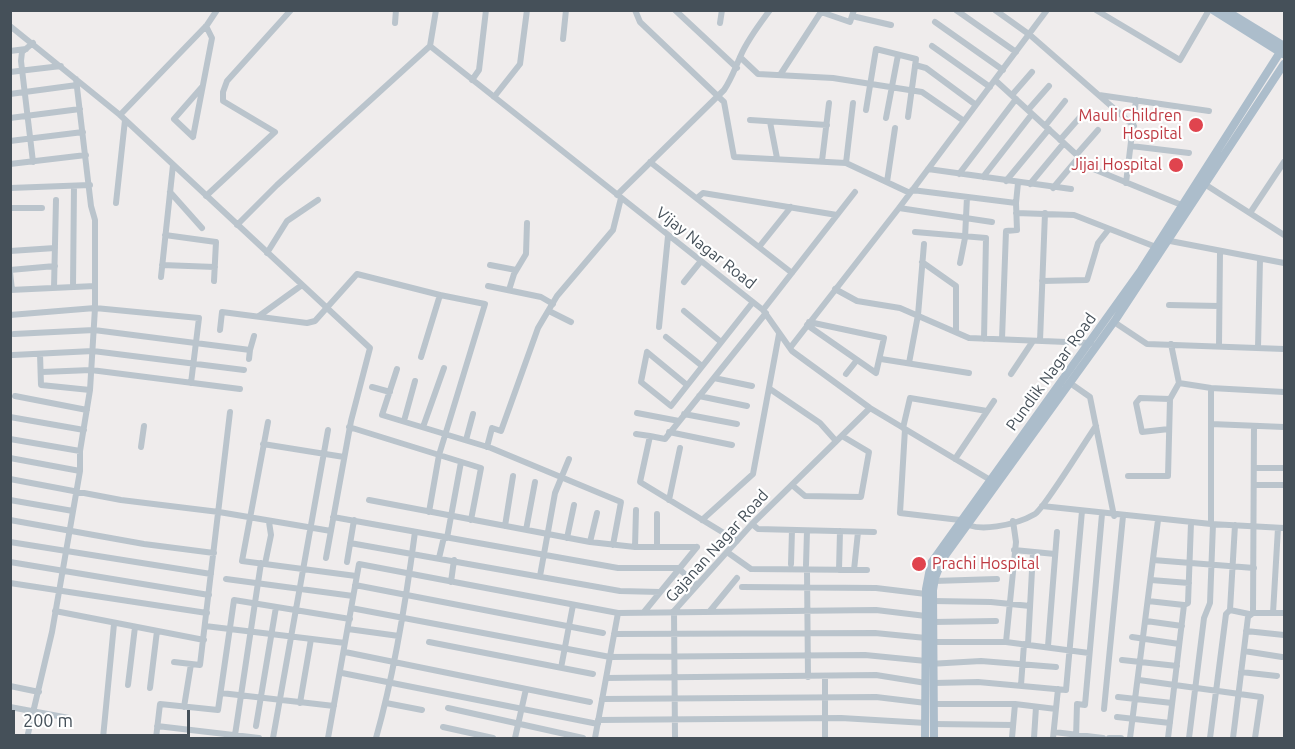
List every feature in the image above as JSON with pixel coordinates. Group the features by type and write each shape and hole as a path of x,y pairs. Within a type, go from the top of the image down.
{"main road":[{"path":"1213,10 1283,50"},
{"path":"1226,10 1283,50"},
{"name":"Pundlik Nagar Road","path":"1186,207 1206,185 1283,50"},
{"name":"Pundlik Nagar Road","path":"993,482 1114,322 1237,129 1284,63"},
{"name":"Pundlik Nagar Road","path":"934,738 930,724 930,683 926,638 926,594 931,563 993,482 1156,247 1165,240"},
{"name":"Pundlik Nagar Road","path":"928,663 934,642 934,581 942,560 963,523"},
{"name":"Pundlik Nagar Road","path":"926,738 930,724"}],"street":[{"path":"116,203 122,118 206,27 218,10"},
{"path":"206,196 275,132 224,101 223,92 226,81 291,10"},
{"path":"395,23 396,10"},
{"path":"237,225 277,185 430,46 436,10"},
{"path":"472,80 479,70 486,10"},
{"path":"494,97 520,64 526,10"},
{"path":"563,39 566,10"},
{"path":"635,10 640,22 724,102 734,156 846,163 887,183 911,191 1016,203"},
{"path":"675,10 737,68"},
{"path":"720,23 722,10"},
{"path":"487,447 492,428 501,431 538,328 553,304 613,231 619,197 650,162 718,96 770,10"},
{"path":"956,10 1016,52"},
{"path":"995,10 1030,35 1134,126"},
{"path":"789,348 899,208 1047,10"},
{"path":"1096,10 1180,60 1209,10"},
{"path":"780,75 821,12 850,22 853,13 891,26"},
{"path":"935,22 1003,70"},
{"path":"202,87 174,118 194,137 212,38 206,27"},
{"path":"12,29 33,43 122,118 370,348 350,427 326,558"},
{"path":"33,43 26,49 21,61 33,162"},
{"name":"Vijay Nagar Road","path":"430,46 765,311 789,348 870,408 993,482"},
{"path":"932,46 990,87"},
{"path":"10,51 26,49"},
{"path":"866,110 876,49 916,59 908,117"},
{"path":"886,118 898,55"},
{"path":"740,57 758,74 833,78 922,92 964,121"},
{"path":"915,65 926,68 976,105"},
{"path":"10,72 61,66"},
{"path":"958,174 1032,72"},
{"path":"995,80 1091,168 1186,207"},
{"path":"10,94 77,82"},
{"path":"27,738 39,692 80,471 80,451 90,390 93,351 95,220 91,206 77,82"},
{"path":"983,177 1049,86"},
{"path":"1098,95 1209,111"},
{"path":"1006,181 1065,100"},
{"path":"1126,183 1136,100"},
{"path":"822,161 830,103"},
{"path":"846,163 853,103"},
{"path":"10,118 80,109"},
{"path":"1030,184 1081,116"},
{"path":"750,120 827,125"},
{"path":"770,122 777,158"},
{"path":"887,183 894,128"},
{"path":"1053,188 1098,130"},
{"path":"10,141 83,132"},
{"path":"1131,146 1189,153"},
{"path":"10,164 86,155"},
{"path":"650,162 792,273"},
{"path":"1250,213 1284,162"},
{"path":"161,277 173,165"},
{"path":"928,169 1071,189"},
{"path":"1002,339 1006,231 1017,230 1018,183"},
{"path":"10,188 90,185"},
{"path":"1206,185 1284,235"},
{"path":"73,287 74,186"},
{"path":"170,192 202,228"},
{"path":"636,434 665,439 855,192"},
{"path":"698,198 703,193 837,214"},
{"path":"960,263 965,238 967,197"},
{"path":"54,288 56,200"},
{"path":"267,253 287,221 318,200"},
{"path":"759,247 791,207"},
{"path":"10,208 42,208"},
{"path":"899,208 992,222"},
{"path":"1016,213 1074,215 1156,247"},
{"path":"1011,375 1036,341 1045,213"},
{"path":"509,290 516,270 526,254 526,223"},
{"path":"1042,281 1087,280 1098,243 1109,229"},
{"path":"915,232 986,238 984,339"},
{"path":"165,235 214,241 214,281"},
{"path":"659,327 668,236"},
{"path":"1165,240 1284,263"},
{"path":"909,363 918,315 924,243"},
{"path":"10,251 55,248"},
{"path":"1219,346 1221,252"},
{"path":"1257,348 1260,259"},
{"path":"684,282 701,261"},
{"path":"922,262 956,286 956,332"},
{"path":"162,265 215,267"},
{"path":"490,265 516,270"},
{"path":"55,266 10,271 11,290 95,286"},
{"path":"220,330 222,312 307,323 315,321 357,274 485,304 439,455 429,512"},
{"path":"259,316 302,285"},
{"path":"488,286 540,297 553,304"},
{"path":"835,289 857,301 900,308 969,338 1098,344"},
{"path":"421,357 440,295"},
{"path":"687,386 647,352 641,382 671,406 687,386 702,366 753,302"},
{"path":"1169,305 1219,306"},
{"path":"10,315 95,308 199,318 191,383"},
{"path":"549,311 571,322"},
{"path":"684,311 721,342"},
{"path":"1114,322 1147,344 1284,349"},
{"path":"808,324 884,338 876,373 857,360 808,324"},
{"path":"14,334 94,330 250,350"},
{"path":"702,520 753,474 780,333"},
{"path":"249,359 254,336"},
{"path":"666,337 702,366"},
{"path":"1128,476 1168,476 1170,399 1179,383 1172,345"},
{"path":"14,355 93,351 244,370"},
{"path":"40,354 41,385 90,390"},
{"path":"881,359 969,373"},
{"path":"846,374 857,360"},
{"path":"423,427 444,368"},
{"path":"397,369 382,415 487,447 621,502 613,545"},
{"path":"42,372 91,370 240,389"},
{"path":"714,378 752,387"},
{"path":"404,422 416,381"},
{"path":"1070,383 1090,397 1114,516"},
{"path":"1179,383 1211,388 1284,392"},
{"path":"372,387 390,392"},
{"path":"1189,738 1204,618 1210,603 1212,564 1211,388"},
{"path":"770,389 839,438 869,452 861,497 806,496 792,485"},
{"path":"15,396 87,410"},
{"path":"699,396 747,406"},
{"path":"987,411 910,398 904,428 900,513 963,523 979,529 1036,514 1096,426"},
{"path":"1169,429 1142,432 1136,403 1140,398 1170,399"},
{"path":"955,459 994,401"},
{"name":"Gajanan Nagar Road","path":"675,738 674,611 752,524 870,408"},
{"path":"174,662 200,665 230,412"},
{"path":"637,413 679,421"},
{"path":"466,440 473,414"},
{"path":"684,414 737,424"},
{"path":"10,417 84,429"},
{"path":"268,422 242,561 357,576"},
{"path":"1211,424 1284,427"},
{"path":"141,447 144,426"},
{"path":"1233,738 1246,631 1251,613 1255,526 1254,426"},
{"path":"350,427 481,468 471,520"},
{"path":"273,738 328,430"},
{"path":"669,432 732,445"},
{"path":"650,436 640,482 737,541"},
{"path":"10,440 80,451"},
{"path":"263,444 344,457"},
{"path":"669,500 680,448"},
{"path":"10,458 80,471"},
{"path":"540,576 560,478 569,459"},
{"path":"439,558 451,516 461,462"},
{"path":"1254,468 1284,468"},
{"path":"505,526 513,476"},
{"path":"10,479 121,500 219,512 331,531"},
{"path":"526,530 535,482"},
{"path":"1255,485 1284,485"},
{"path":"10,500 73,511"},
{"path":"369,500 590,542 635,547 697,547 644,612"},
{"path":"567,538 574,506"},
{"path":"1042,506 1114,516 1281,528 1273,613"},
{"path":"635,547 636,510"},
{"path":"606,678 876,675 930,683 1021,685 1066,690 1082,511"},
{"path":"590,542 597,513"},
{"path":"657,514 657,547"},
{"path":"1076,736 1077,704 1085,705 1102,514"},
{"path":"1104,709 1123,516"},
{"path":"333,517 618,568 678,568 697,585"},
{"path":"10,520 69,532 214,553"},
{"path":"347,562 354,520"},
{"path":"1130,738 1158,520"},
{"path":"1006,642 1016,542 1013,521"},
{"path":"235,735 258,584 271,535 269,522"},
{"path":"1168,738 1184,605 1188,603 1191,523"},
{"path":"752,524 758,529 874,532"},
{"path":"1210,738 1226,614 1230,610 1235,525"},
{"path":"791,564 792,530"},
{"path":"376,738 386,703 403,616 414,531"},
{"path":"807,531 808,677"},
{"path":"839,570 840,531"},
{"path":"854,570 858,532"},
{"path":"1048,646 1057,532"},
{"path":"10,542 211,574"},
{"path":"350,543 620,591 660,592"},
{"path":"1014,550 1055,554"},
{"path":"727,552 751,569 867,570"},
{"path":"1021,685 1030,606 1033,552"},
{"path":"451,582 454,560"},
{"path":"1153,560 1254,568"},
{"path":"10,562 209,595"},
{"path":"328,738 342,673 359,564 618,613 876,610 926,616"},
{"path":"711,611 737,578"},
{"path":"226,579 353,596"},
{"path":"934,581 997,579"},
{"path":"1151,580 1189,583"},
{"path":"10,583 207,613"},
{"path":"355,585 603,633"},
{"path":"741,586 807,589 876,588 926,594"},
{"path":"156,738 160,704 217,711 222,693 234,600 350,619"},
{"path":"933,601 1030,606"},
{"path":"1148,601 1184,605"},
{"path":"561,668 573,605"},
{"path":"256,726 276,607"},
{"path":"351,608 403,616 610,657 865,655 928,663 981,661 1056,667"},
{"path":"1230,610 1251,613 1284,613"},
{"path":"55,611 204,640"},
{"path":"595,738 618,613"},
{"path":"933,622 996,621"},
{"path":"1146,621 1182,626"},
{"path":"103,738 114,624"},
{"path":"205,626 345,643"},
{"path":"128,685 135,627"},
{"path":"348,629 399,636"},
{"path":"150,688 157,631"},
{"path":"1246,631 1284,635"},
{"path":"614,634 875,633 926,638"},
{"path":"1132,637 1179,644"},
{"path":"300,703 311,639"},
{"path":"429,642 593,674"},
{"path":"934,642 1006,642 1089,653"},
{"path":"1244,651 1282,657"},
{"path":"345,652 590,702"},
{"path":"1122,660 1177,666"},
{"path":"184,707 191,664"},
{"path":"1241,672 1277,676"},
{"path":"342,673 598,722 675,719 877,718 930,724 1013,725"},
{"path":"825,676 825,738"},
{"path":"1139,680 1262,698 1255,738"},
{"path":"10,686 39,692"},
{"path":"515,738 526,689"},
{"path":"1058,689 1053,735 1104,738"},
{"path":"222,693 334,706"},
{"path":"602,699 876,697 930,704 1015,704 1056,709"},
{"path":"1118,698 1172,703"},
{"path":"386,703 422,710"},
{"path":"1012,738 1015,704"},
{"path":"10,707 69,718"},
{"path":"1034,738 1036,707"},
{"path":"448,708 583,738"},
{"path":"1118,717 1170,723"},
{"path":"157,726 259,738"},
{"path":"443,727 493,738"},
{"path":"1109,738 1121,738"}],"place":[{"name":"Mauli Children Hospital","path":"1196,125"},
{"name":"Jijai Hospital","path":"1176,165"},
{"name":"Prachi Hospital","path":"919,564"}]}
